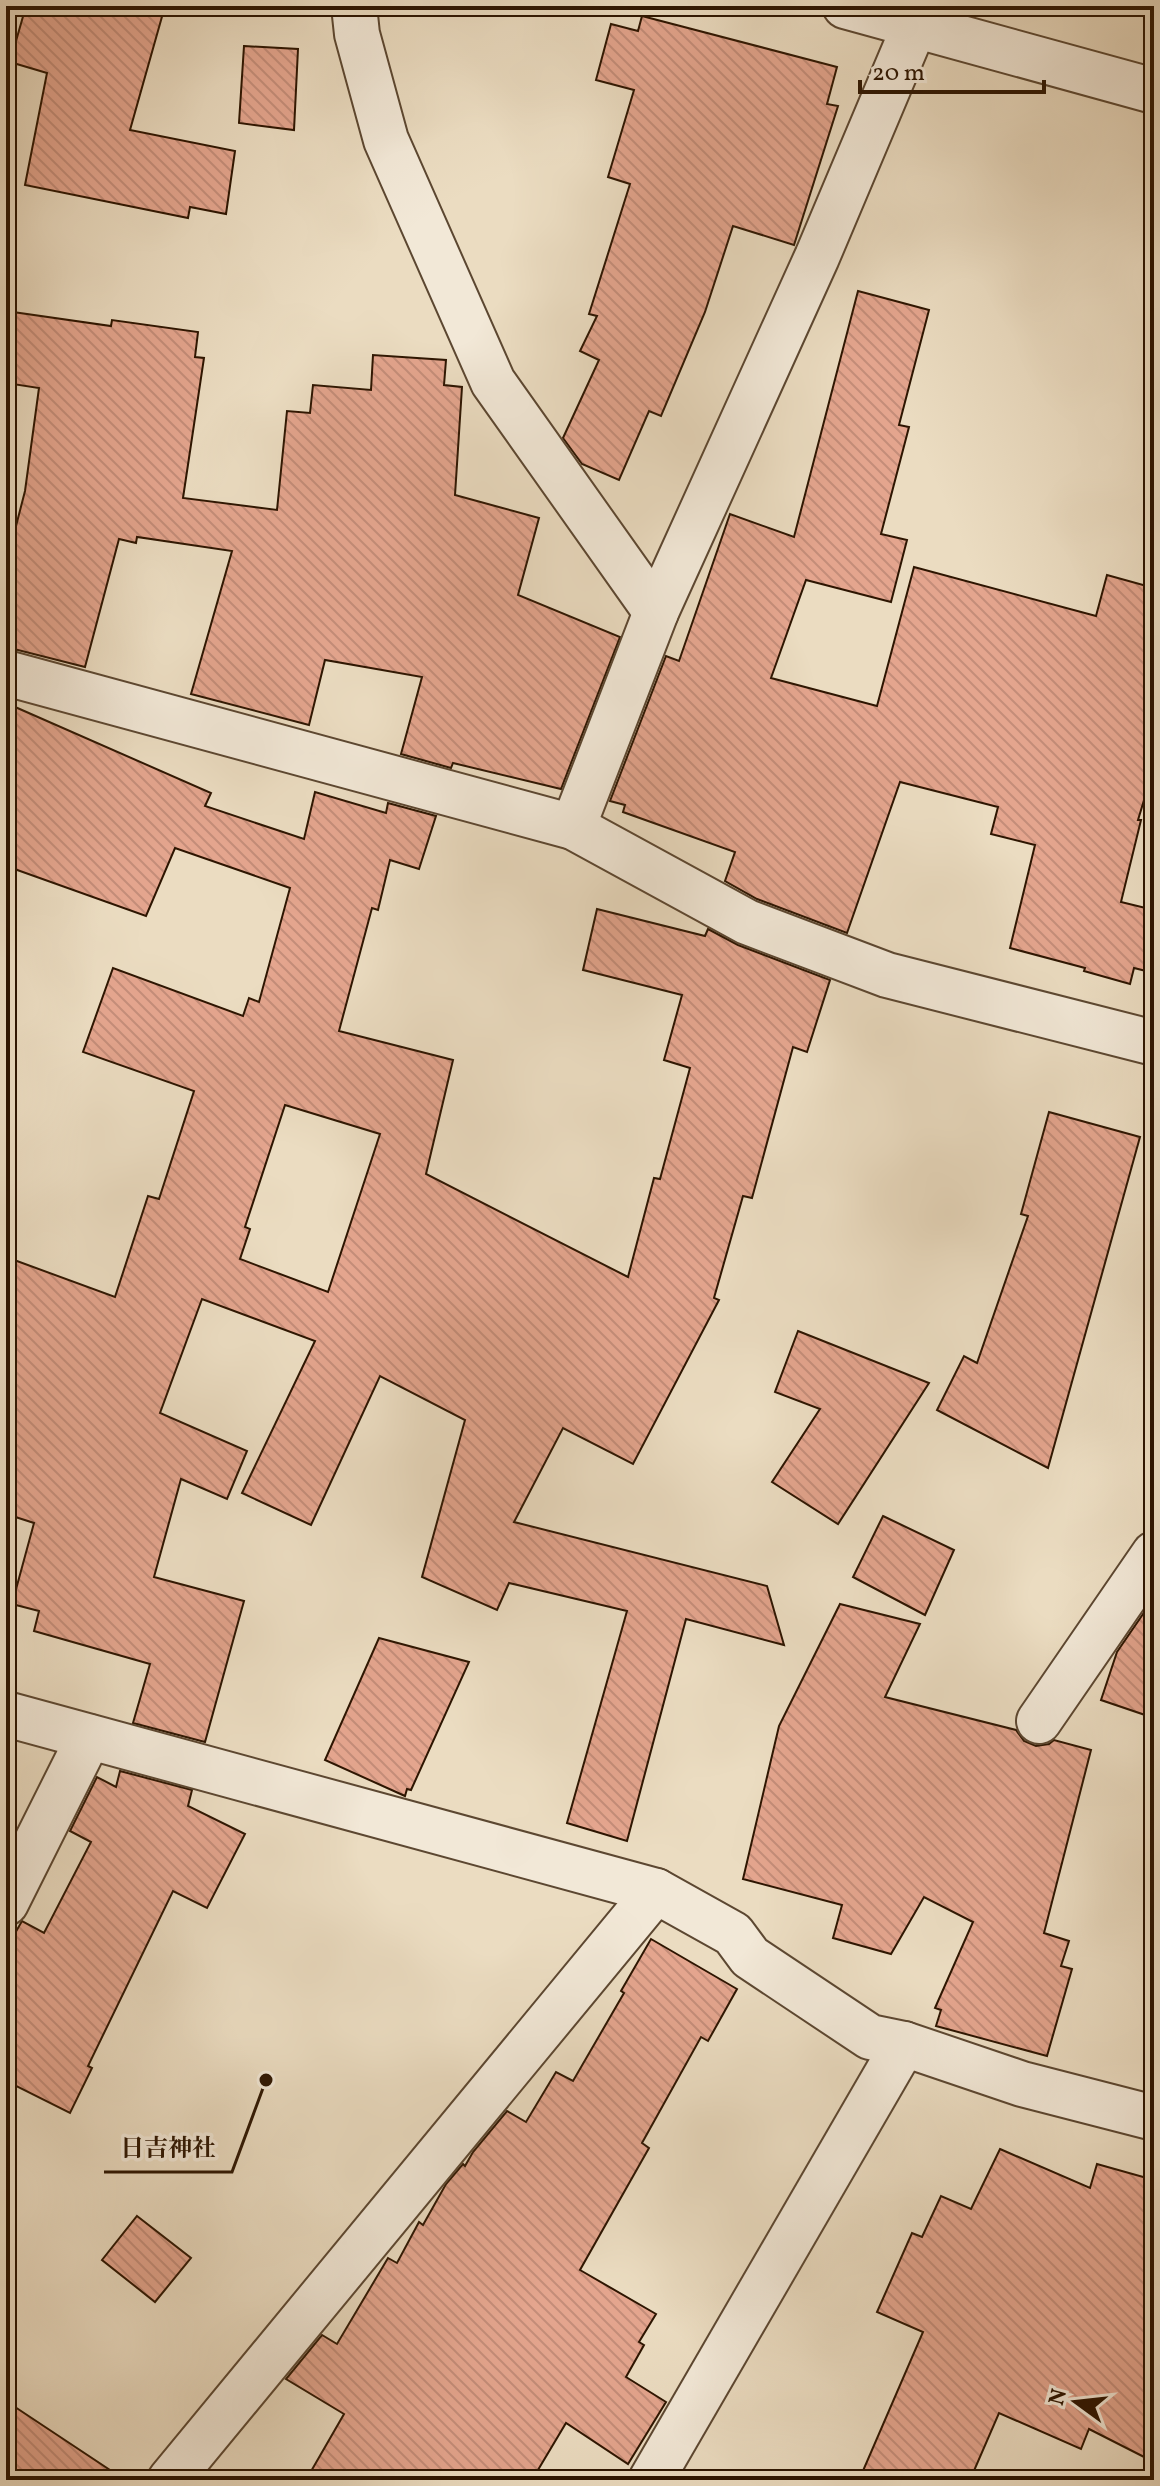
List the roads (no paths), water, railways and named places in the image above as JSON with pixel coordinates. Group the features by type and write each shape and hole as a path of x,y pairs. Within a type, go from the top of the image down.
{"street":[{"path":"354,6 357,34 386,140 493,382 656,612"},
{"path":"845,6 920,15 1154,91"},
{"path":"573,827 656,612 817,257 920,15"},
{"path":"6,673 573,827 747,922 887,975 1154,1043"},
{"path":"1039,1721 1154,1554"},
{"path":"6,1714 656,1891 733,1934 750,1957 870,2037 904,2044 1022,2084 1154,2118"},
{"path":"6,1903 89,1737"},
{"path":"170,2480 656,1891"},
{"path":"651,2480 904,2044"}],"place":[{"name":"日吉神社","path":"266,2080"}]}
